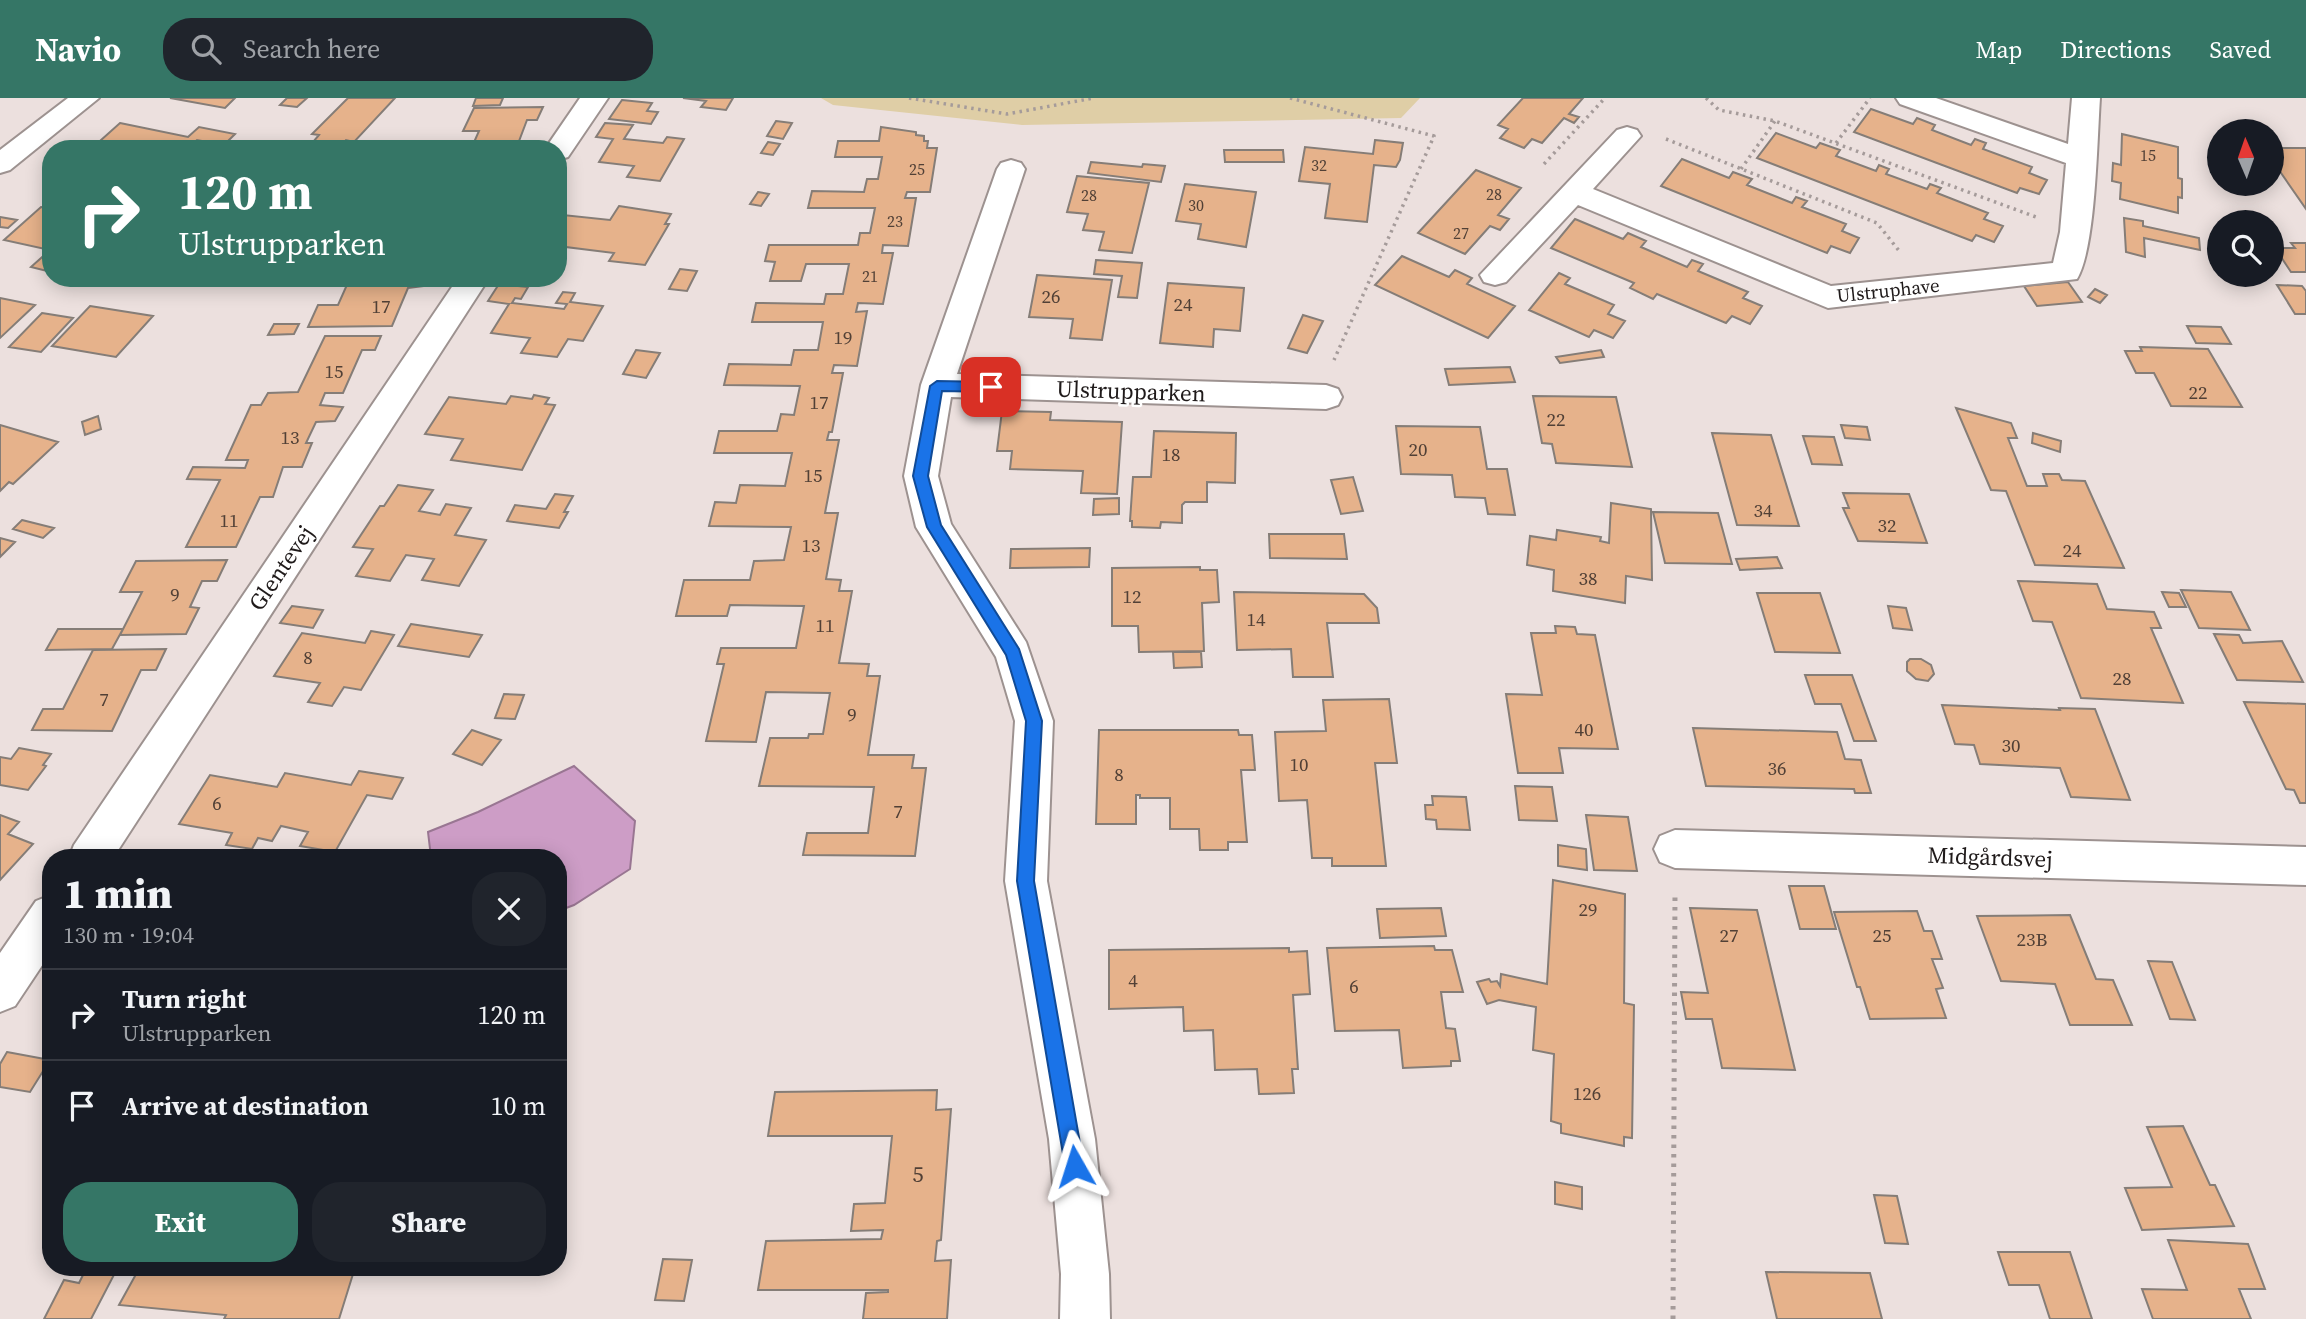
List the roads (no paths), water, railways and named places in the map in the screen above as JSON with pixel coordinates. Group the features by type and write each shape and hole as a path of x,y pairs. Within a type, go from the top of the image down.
{"street":[{"path":"0,164 85,98"},
{"path":"565,140 594,98"},
{"path":"1910,98 2081,158"},
{"name":"Ulstruphave","path":"1574,192 1828,297 2066,272 2075,225 2086,98"},
{"path":"1495,275 1627,136"},
{"path":"1011,169 937,386 920,476 934,527 1013,653 1034,721 1026,881 1072,1139 1085,1274 1085,1319"},
{"name":"Glentevej","path":"95,849 468,287"},
{"name":"Ulstrupparken","path":"937,386 1322,397"},
{"name":"Midgårdsvej","path":"1675,849 2306,866"},
{"path":"0,991 42,928"}]}
